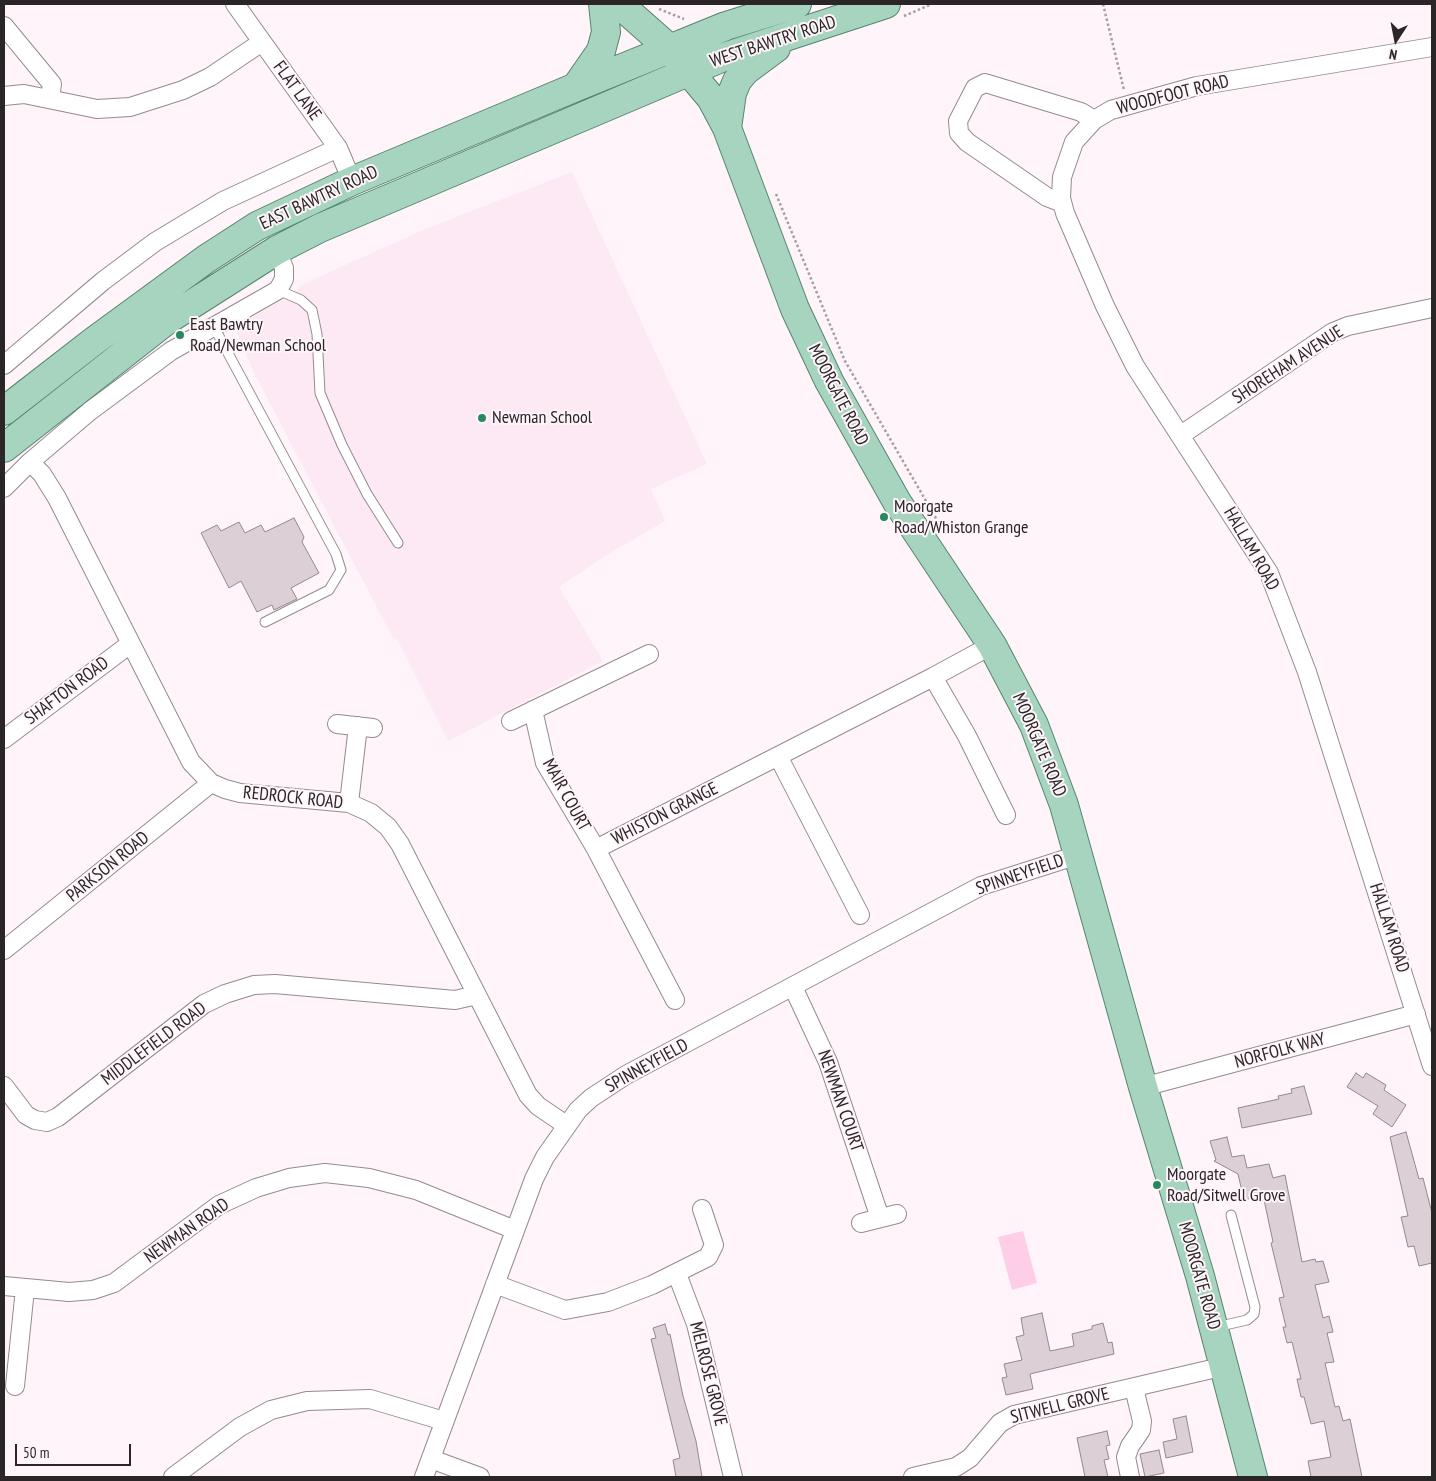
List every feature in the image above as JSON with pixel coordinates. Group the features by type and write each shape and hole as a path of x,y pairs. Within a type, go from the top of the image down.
{"main road":[{"path":"576,87 601,51 606,32 604,4"},
{"name":"MOORGATE ROAD","path":"619,4 670,49 706,91 728,128 795,309 829,381 897,502 992,645 1026,710 1047,756 1064,804 1143,1087 1214,1327 1253,1477"},
{"name":"WEST BAWTRY ROAD","path":"670,49 726,26 797,4"},
{"name":"WEST BAWTRY ROAD","path":"688,71 720,58 793,36 891,12"},
{"path":"728,128 732,93 737,81 757,61 793,36"},
{"name":"EAST BAWTRY ROAD","path":"4,411 94,341 206,259 258,226 352,181 670,49"},
{"name":"EAST BAWTRY ROAD","path":"4,448 168,320 277,250 372,204 629,98 688,71"}],"street":[{"name":"FLAT LANE","path":"235,4 338,148 352,181"},
{"path":"4,26 52,84 50,99"},
{"path":"4,96 24,94 97,109 130,107 190,87 210,77 262,42"},
{"name":"WOODFOOT ROAD","path":"1062,203 1047,197 966,142 959,132 958,121 975,88 985,83 1081,112 1094,120 1128,104 1197,86 1432,47"},
{"name":"HALLAM ROAD","path":"1094,120 1074,142 1067,159 1062,177 1062,203 1105,306 1135,366 1269,574 1290,623 1432,1066"},
{"path":"4,366 103,281 155,242 223,202 338,148"},
{"name":"EAST BAWTRY ROAD","path":"277,250 284,268 284,279 278,290"},
{"path":"4,488 30,462 90,411 171,351 278,290"},
{"name":"SHOREHAM AVENUE","path":"1180,435 1333,332 1348,326 1432,308"},
{"name":"REDROCK ROAD","path":"30,462 42,474 57,498 191,762 211,783 240,793 350,803 371,813 388,827 400,844 528,1095 538,1106 566,1125"},
{"name":"SHAFTON ROAD","path":"4,739 130,644"},
{"name":"WHISTON GRANGE","path":"675,1000 596,849 934,677 992,645"},
{"path":"511,721 649,654"},
{"path":"934,677 967,736 1006,816"},
{"name":"MAIR COURT","path":"533,710 545,763 596,849"},
{"path":"338,724 365,727 350,803"},
{"path":"778,756 860,915"},
{"name":"PARKSON ROAD","path":"4,950 211,783"},
{"name":"SPINNEYFIELD","path":"424,1477 534,1179 545,1156 566,1125 591,1098 614,1082 981,886 1078,855"},
{"name":"MIDDLEFIELD ROAD","path":"4,1086 26,1115 36,1120 47,1122 58,1118 204,1004 225,994 254,985 275,984 455,1000 477,996"},
{"name":"NEWMAN COURT","path":"793,987 828,1062 888,1216 861,1223"},
{"name":"NORFOLK WAY","path":"1143,1087 1416,1014"},
{"name":"NEWMAN ROAD","path":"4,1286 69,1292 93,1290 114,1283 219,1206 256,1188 298,1177 325,1173 360,1177 416,1190 515,1230"},
{"path":"495,1284 565,1310 608,1302 677,1274 708,1257 713,1251 714,1245 702,1209"},
{"name":"MELROSE GROVE","path":"677,1274 696,1324 733,1477"},
{"path":"15,1386 25,1289"},
{"name":"SITWELL GROVE","path":"913,1477 956,1467 970,1458 1000,1422 1014,1415 1225,1366"},
{"path":"1130,1477 1126,1456 1130,1446 1141,1430 1142,1421 1134,1388"},
{"path":"173,1477 240,1427 271,1410 306,1401 370,1399 444,1421"},
{"path":"431,1459 480,1477"}],"lane":[{"path":"278,290 301,300 312,310 317,334 320,393 354,470 398,543"},
{"path":"214,327 336,554 341,570 329,590 266,622"},
{"path":"1214,1327 1247,1320 1254,1314 1255,1307 1231,1215"}],"path":[{"path":"891,12 932,4"},
{"path":"1103,4 1128,104"}],"shaded area":[{"name":"Newman School","path":"572,172 707,464 651,489 665,521 605,556 559,587 603,661 448,741 397,639 394,640 253,371 235,328 282,300 291,301 301,285 423,230"},
{"path":"1023,1231 1037,1283 1012,1290 998,1237"}],"building":[{"path":"294,518 304,537 302,542 319,573 291,588 297,599 274,610 272,605 257,612 241,581 229,588 201,533 217,525 221,531 239,522 245,533 261,525 265,532"},
{"path":"1356,1073 1363,1078 1366,1073 1386,1085 1384,1090 1406,1105 1392,1127 1373,1114 1378,1106 1347,1087"},
{"path":"1304,1086 1312,1114 1242,1128 1238,1108 1279,1099 1278,1096 1292,1093 1291,1089"},
{"path":"1406,1132 1419,1179 1423,1178 1432,1213 1432,1263 1419,1266 1414,1246 1408,1247 1401,1217 1408,1216 1390,1137"},
{"path":"1227,1137 1232,1157 1244,1155 1247,1168 1269,1164 1273,1178 1285,1175 1302,1262 1315,1259 1316,1262 1323,1261 1329,1282 1315,1285 1323,1318 1329,1316 1333,1332 1327,1333 1334,1362 1325,1363 1335,1407 1339,1406 1343,1421 1350,1419 1362,1477 1311,1477 1308,1461 1331,1457 1324,1421 1311,1424 1304,1397 1301,1397 1297,1379 1301,1379 1292,1342 1287,1343 1283,1327 1286,1327 1279,1298 1284,1297 1271,1243 1273,1242 1263,1195 1244,1200 1238,1174 1214,1161 1216,1160 1210,1141"},
{"path":"1042,1313 1050,1351 1074,1346 1072,1334 1092,1329 1092,1326 1103,1323 1108,1343 1112,1342 1114,1354 1030,1374 1033,1389 1006,1395 1002,1378 1007,1377 1004,1364 1022,1360 1016,1337 1024,1335 1021,1318"},
{"path":"665,1324 668,1335 670,1334 683,1396 696,1441 702,1477 676,1477 673,1460 680,1458 651,1339 656,1338 653,1328"},
{"path":"1186,1416 1193,1452 1166,1458 1163,1442 1177,1439 1173,1419"},
{"path":"1107,1431 1110,1445 1106,1446 1109,1459 1104,1460 1108,1477 1085,1477 1077,1438"},
{"path":"1159,1450 1164,1473 1145,1477 1140,1454"}],"place":[{"name":"East Bawtry Road/Newman School","path":"180,335"},
{"name":"Newman School","path":"482,418"},
{"name":"Moorgate Road/Whiston Grange","path":"884,517"},
{"name":"Moorgate Road/Sitwell Grove","path":"1157,1185"}]}
